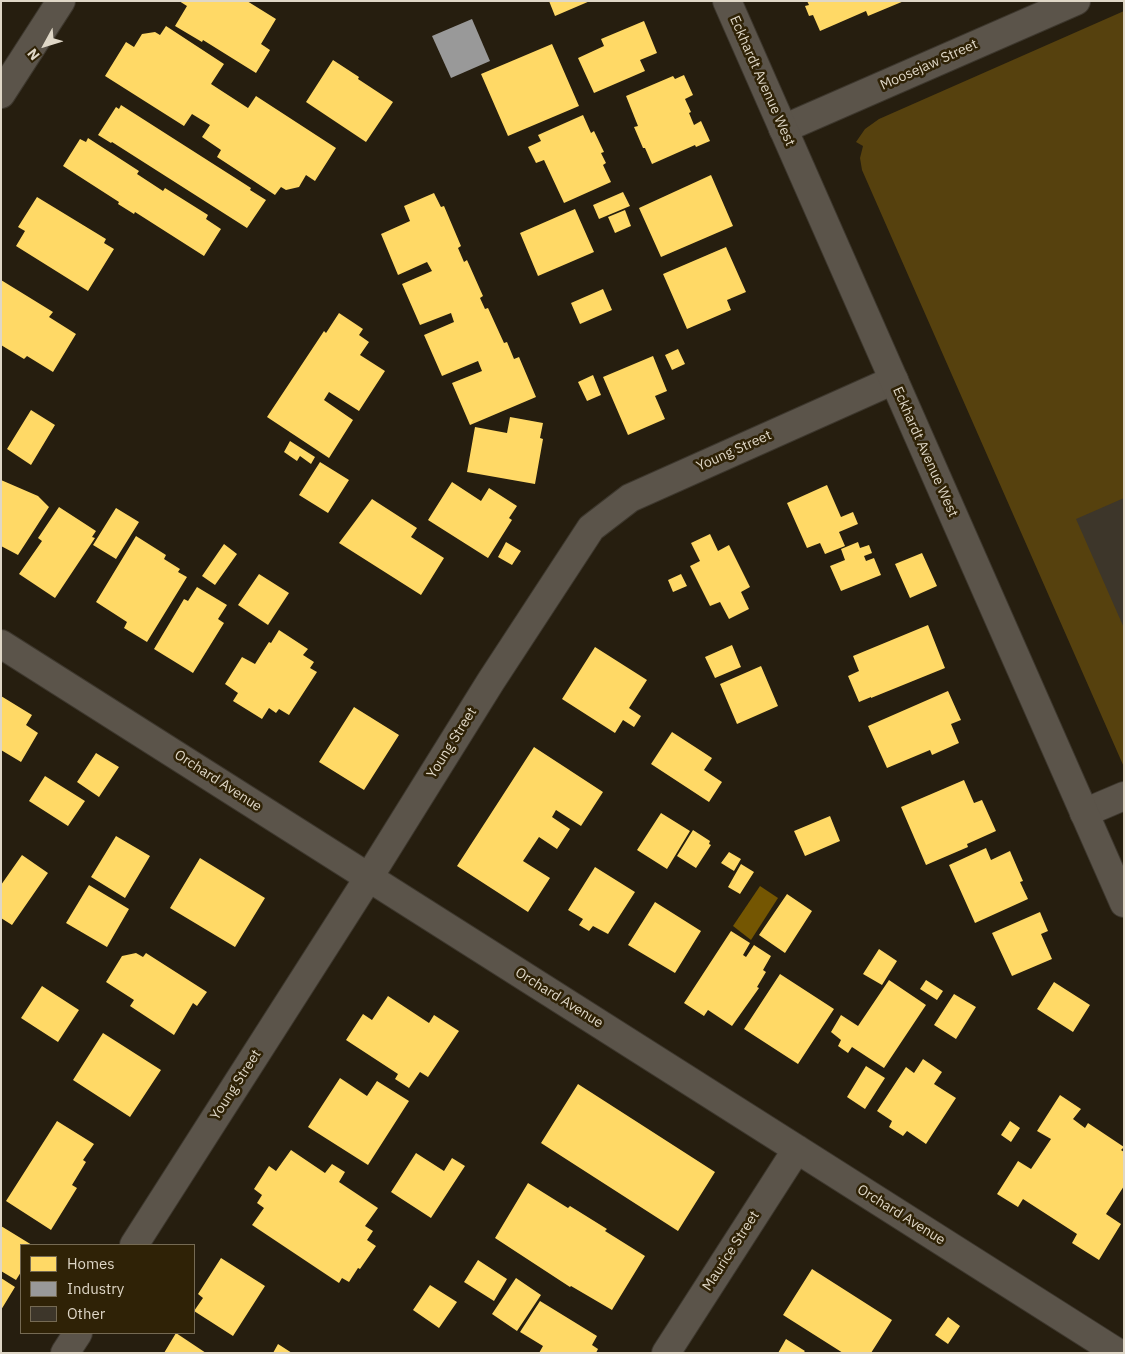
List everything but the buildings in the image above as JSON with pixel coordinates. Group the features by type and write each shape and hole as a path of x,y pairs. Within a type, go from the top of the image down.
{"street":[{"path":"1,94 61,1"},
{"name":"Eckhardt Avenue West","path":"727,1 1124,903"},
{"name":"Moosejaw Street","path":"783,129 1076,1"},
{"name":"Young Street","path":"135,1244 590,528 630,498 894,380"},
{"name":"Orchard Avenue","path":"1,644 1118,1353"},
{"path":"1084,813 1124,796"},
{"name":"Maurice Street","path":"666,1353 797,1149"},
{"path":"65,1353 77,1334"}],"shaded area":[{"path":"1124,11 1124,767 862,170 860,158 863,146 856,142 865,129 879,119"},
{"path":"760,886 778,898 751,940 733,926"}]}
